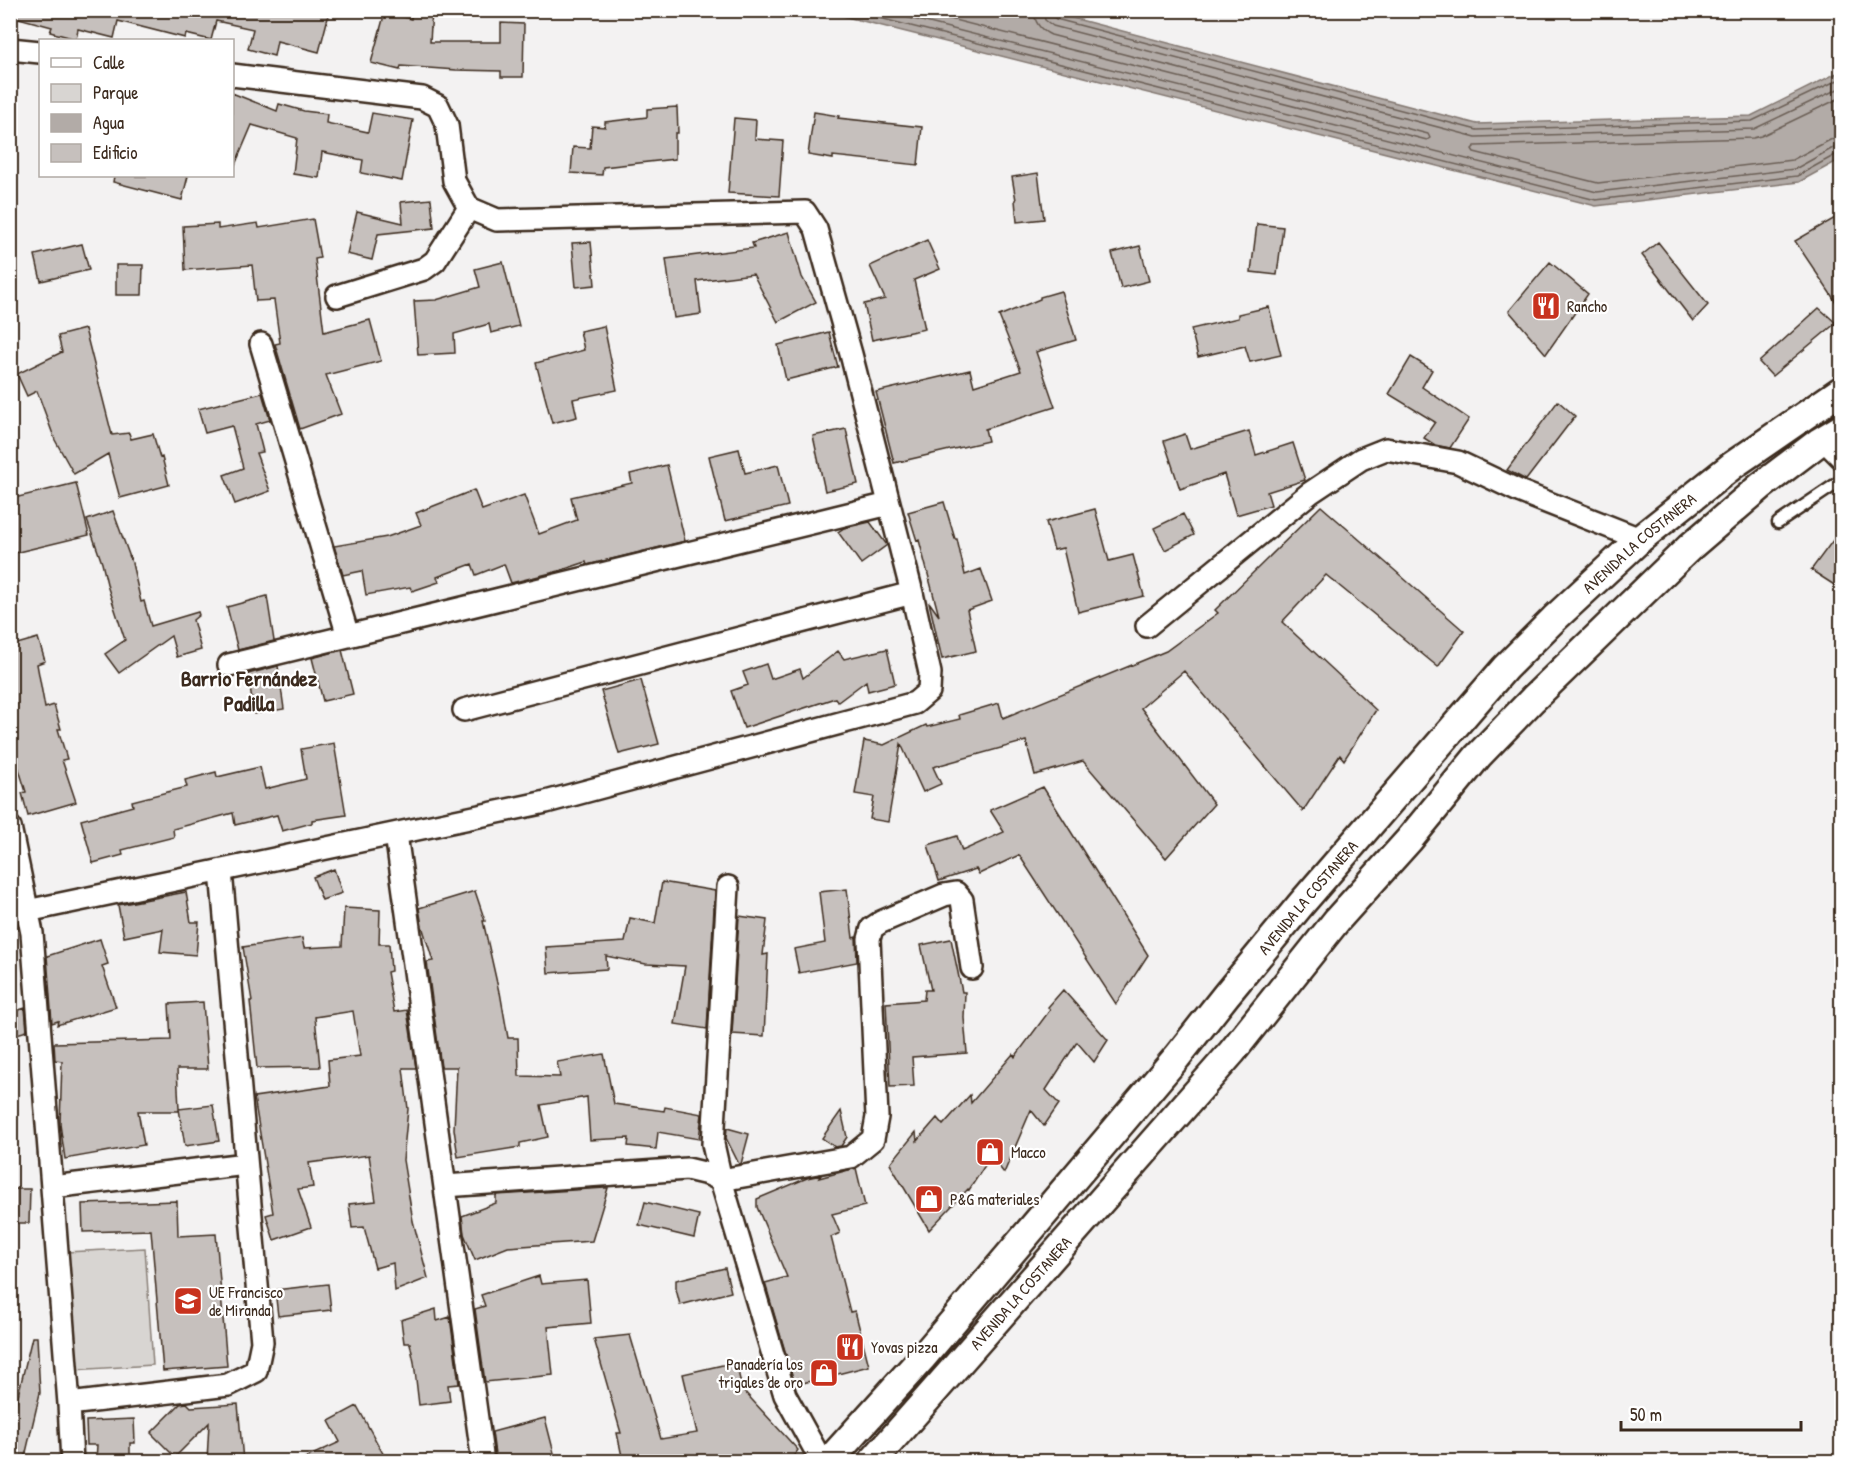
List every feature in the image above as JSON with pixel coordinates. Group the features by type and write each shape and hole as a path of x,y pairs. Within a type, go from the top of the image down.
{"street":[{"path":"10,49 39,52"},
{"path":"27,911 546,802 915,703 929,691 930,673 912,593 851,354 816,230 805,212 497,220 470,208 454,181 447,125 438,105 422,98 234,75"},
{"path":"337,296 424,269 435,261 470,208"},
{"path":"261,344 348,636"},
{"name":"AVENIDA LA COSTANERA","path":"828,1461 938,1340 1177,1058 1302,903 1505,668 1640,538 1733,465 1842,390"},
{"name":"AVENIDA LA COSTANERA","path":"872,1461 1232,1052 1336,920 1409,840 1478,756 1549,683 1690,547 1761,486 1819,442 1842,428"},
{"path":"1147,626 1311,493 1361,459 1386,449 1458,462 1521,492 1640,538"},
{"path":"230,665 889,504"},
{"path":"464,710 912,593"},
{"path":"10,827 33,945 72,1461"},
{"path":"396,834 483,1461"},
{"path":"69,1404 228,1385 256,1371 262,1342 221,871"},
{"path":"728,887 713,1144 721,1180 785,1395 822,1461"},
{"path":"445,1186 687,1169 721,1180 851,1157 873,1139 878,1117 869,939 872,928 891,917 944,895 956,893 962,900 972,968"},
{"path":"52,1187 246,1164"}],"lane":[{"path":"1819,442 1842,466"},
{"path":"1778,523 1842,480"}],"green space":[{"path":"145,1248 153,1365 73,1370 66,1252"}],"water":[{"path":"823,11 1046,11 1477,124 1751,116 1841,71 1841,159 1799,182 1596,206"}],"building":[{"path":"16,10 330,10 319,52 277,41 274,56 248,49 253,29 216,21 211,39 186,34 185,38 118,21 114,38 78,29 76,39 50,32 52,27 15,17"},
{"path":"412,10 432,10 430,42 501,42 501,23 524,24 523,77 501,77 501,71 401,66 400,70 371,63 385,12 411,19"},
{"path":"234,94 277,111 279,104 327,114 326,123 368,132 372,113 413,120 402,181 361,173 363,160 322,152 319,178 293,174 297,138 252,125 234,167"},
{"path":"677,107 678,133 675,133 675,159 603,167 602,175 571,173 573,147 590,148 592,126 605,127 605,122 647,117 647,109"},
{"path":"814,112 839,116 838,118 922,127 918,165 808,155"},
{"path":"734,118 756,120 755,139 783,141 779,196 728,193"},
{"path":"1038,173 1044,219 1017,222 1012,177"},
{"path":"114,177 188,177 182,200 113,182"},
{"path":"431,199 434,228 378,234 372,260 347,254 357,212 403,223 401,202"},
{"path":"1842,214 1842,311 1795,241"},
{"path":"313,219 320,258 315,259 324,332 370,320 381,361 326,375 341,414 300,429 275,344 280,343 274,300 256,301 252,265 185,270 183,226 218,224 218,229 258,223 259,228"},
{"path":"1257,224 1283,227 1277,275 1251,272"},
{"path":"789,232 802,277 816,302 778,322 753,274 697,281 701,314 674,318 666,259 754,248 752,243"},
{"path":"927,240 940,269 914,280 925,329 872,340 864,304 885,299 870,266"},
{"path":"591,242 595,285 576,287 572,243"},
{"path":"1658,242 1708,305 1693,321 1642,255"},
{"path":"82,244 89,270 41,281 35,255"},
{"path":"1140,246 1149,281 1121,288 1112,253"},
{"path":"503,262 519,326 491,333 489,324 454,334 455,353 418,355 414,301 436,300 480,287 475,269"},
{"path":"1550,262 1588,294 1546,354 1509,311"},
{"path":"116,265 143,265 142,295 116,295"},
{"path":"1061,291 1076,340 1036,352 1055,407 985,429 988,441 894,463 876,392 970,370 974,386 1021,371 999,316 1040,299 1040,297"},
{"path":"1269,307 1281,355 1250,362 1245,346 1198,357 1191,329 1238,318 1238,314"},
{"path":"1819,308 1836,323 1772,376 1759,362"},
{"path":"604,326 617,390 573,399 577,417 552,423 536,363 584,350 580,331"},
{"path":"85,329 112,435 129,433 131,439 153,434 169,485 120,498 108,454 74,474 55,440 37,391 27,396 17,374 62,352 58,336"},
{"path":"829,332 838,367 786,380 778,345"},
{"path":"1411,357 1432,370 1422,387 1469,419 1450,448 1435,445 1424,438 1435,422 1389,394"},
{"path":"262,393 270,420 256,424 263,452 256,453 270,491 235,504 224,475 243,468 232,426 205,433 198,409"},
{"path":"1558,401 1575,416 1526,480 1507,470"},
{"path":"846,429 858,484 825,491 813,436"},
{"path":"1249,431 1256,455 1293,443 1305,480 1267,492 1271,505 1236,515 1224,474 1180,489 1164,441 1185,434 1190,449"},
{"path":"739,449 745,473 778,465 788,506 725,521 709,456"},
{"path":"667,465 685,541 587,565 586,562 511,583 504,564 476,575 472,564 437,577 439,582 412,591 410,587 366,595 362,571 343,575 334,546 387,537 421,525 416,513 474,490 482,510 524,495 539,534 577,520 571,497 632,483 630,474"},
{"path":"76,483 89,535 10,554 10,499"},
{"path":"944,502 955,539 957,539 965,575 981,569 992,601 967,610 976,651 942,659 929,602 939,616 919,540 917,541 908,512"},
{"path":"1321,506 1464,631 1438,667 1326,575 1282,622 1376,710 1344,760 1340,755 1303,811 1184,671 1141,708 1214,804 1166,858 1083,761 1035,775 1026,741 933,767 941,784 923,792 901,744 888,822 870,819 874,797 855,794 864,741 884,745 926,725 927,727 960,719 959,715 999,703 1003,718 1166,651 1218,613 1215,610"},
{"path":"1095,509 1109,561 1133,555 1144,596 1078,612 1063,548 1054,550 1046,522"},
{"path":"113,511 132,563 141,602 144,601 151,626 198,612 199,615 193,620 201,650 177,657 171,636 119,673 105,654 125,640 87,520"},
{"path":"1183,514 1194,535 1165,550 1154,528"},
{"path":"870,522 887,545 861,564 838,532 844,528"},
{"path":"1842,528 1842,590 1811,570"},
{"path":"267,596 274,641 238,650 227,607"},
{"path":"38,638 45,661 37,664 45,708 54,705 67,759 62,760 76,802 28,816 22,793 26,792 10,740 10,646"},
{"path":"887,649 895,684 868,691 866,681 838,702 835,698 744,728 731,691 748,685 743,672 766,664 771,679 800,669 803,678 838,651 844,659"},
{"path":"342,650 353,694 323,701 312,658"},
{"path":"278,666 284,709 254,714 248,674"},
{"path":"641,680 659,744 619,754 601,691"},
{"path":"334,743 346,815 312,820 312,823 282,831 277,815 235,825 233,813 173,829 174,837 122,850 123,855 93,863 81,820 133,806 132,801 187,787 185,780 216,772 217,777 260,767 265,789 306,779 301,749"},
{"path":"1043,787 1148,955 1116,1004 1019,855 979,874 976,869 939,881 928,845 957,836 962,851 1004,832 990,810"},
{"path":"334,869 342,893 322,900 313,877"},
{"path":"662,882 715,891 707,1029 675,1024 685,966 646,964 606,956 607,969 548,973 546,947 625,942 630,918 655,923"},
{"path":"847,889 853,938 856,937 857,962 799,973 794,949 825,943 819,892"},
{"path":"475,891 485,921 483,921 508,1038 518,1038 519,1076 560,1077 557,1062 604,1054 614,1104 664,1111 665,1107 702,1114 699,1139 658,1132 656,1149 628,1146 629,1138 590,1140 587,1097 541,1105 548,1137 520,1143 520,1147 458,1157 454,1129 457,1067 441,1067 427,962 433,961 419,908"},
{"path":"186,892 191,922 199,922 196,955 160,952 163,929 124,937 118,905"},
{"path":"344,908 380,910 379,944 389,944 391,971 387,972 394,1012 407,1010 416,1068 403,1068 408,1109 403,1160 413,1221 428,1278 395,1291 393,1263 375,1268 364,1227 352,1228 349,1204 376,1201 369,1155 309,1163 313,1187 298,1189 311,1227 274,1240 266,1215 273,1213 254,1097 330,1086 328,1060 360,1056 353,1011 315,1017 320,1067 257,1068 250,1001 252,1001 243,947 302,938 304,948 342,946"},
{"path":"739,916 767,920 763,955 768,954 764,1036 732,1034"},
{"path":"100,939 108,964 102,966 116,1007 57,1025 58,1021 52,1023 47,956"},
{"path":"951,939 962,992 965,992 964,1018 967,1053 912,1057 914,1086 890,1087 886,1003 924,1000 925,990 931,990 921,945"},
{"path":"1063,990 1108,1040 1094,1062 1077,1042 1046,1090 1059,1104 1044,1126 1031,1110 1004,1173 991,1156 969,1190 929,1230 890,1164 916,1132 917,1141 937,1118 943,1125 970,1095 971,1103 1013,1054 1015,1057 1050,1010 1048,1007"},
{"path":"203,1002 208,1069 177,1069 179,1111 138,1111 144,1145 65,1159 60,1124 62,1061 55,1060 54,1043 171,1040 169,1004"},
{"path":"25,1008 27,1031 10,1036 10,1013"},
{"path":"213,1105 219,1141 185,1146 179,1109"},
{"path":"841,1111 847,1137 841,1146 835,1147 822,1138"},
{"path":"727,1128 749,1134 741,1164 726,1138"},
{"path":"856,1168 865,1206 832,1214 840,1233 831,1237 850,1312 855,1311 869,1366 795,1385 765,1283 787,1277 757,1207 757,1199 807,1178 821,1175 819,1178"},
{"path":"608,1188 592,1241 508,1247 475,1260 464,1234 462,1216 496,1203 496,1195"},
{"path":"10,1189 30,1189 29,1223 10,1223"},
{"path":"177,1201 178,1236 216,1234 227,1366 163,1371 151,1230 83,1232 82,1204"},
{"path":"645,1202 699,1215 694,1238 639,1225"},
{"path":"725,1268 731,1292 680,1305 676,1280"},
{"path":"539,1276 541,1284 587,1280 591,1323 548,1327 553,1375 485,1382 475,1309 485,1306 481,1295"},
{"path":"328,1284 331,1310 278,1316 275,1290"},
{"path":"436,1309 437,1321 450,1317 459,1384 448,1385 450,1401 419,1405 410,1343 404,1343 401,1320"},
{"path":"630,1335 661,1439 697,1433 683,1374 736,1362 742,1389 798,1450 790,1461 623,1461 617,1433 621,1433 594,1339"},
{"path":"32,1337 37,1337 40,1393 24,1461 10,1461 10,1429"},
{"path":"187,1403 191,1407 238,1404 243,1461 207,1461 209,1423 175,1457 151,1433 180,1404"},
{"path":"357,1406 387,1461 299,1461 340,1442 329,1421"},
{"path":"545,1418 556,1461 496,1461 492,1432"},
{"path":"134,1419 135,1443 130,1443 130,1461 96,1461 97,1445 87,1445 86,1421"}],"place":[{"name":"Rancho","path":"1546,306"},
{"name":"Macco","path":"990,1152"},
{"name":"P&G materiales","path":"929,1199"},
{"name":"UE Francisco de Miranda","path":"188,1301"},
{"name":"Yovas pizza","path":"850,1347"},
{"name":"Panadería los trigales de oro","path":"824,1373"}],"district":[{"name":"Barrio Fernández Padilla","path":"249,690"}]}
